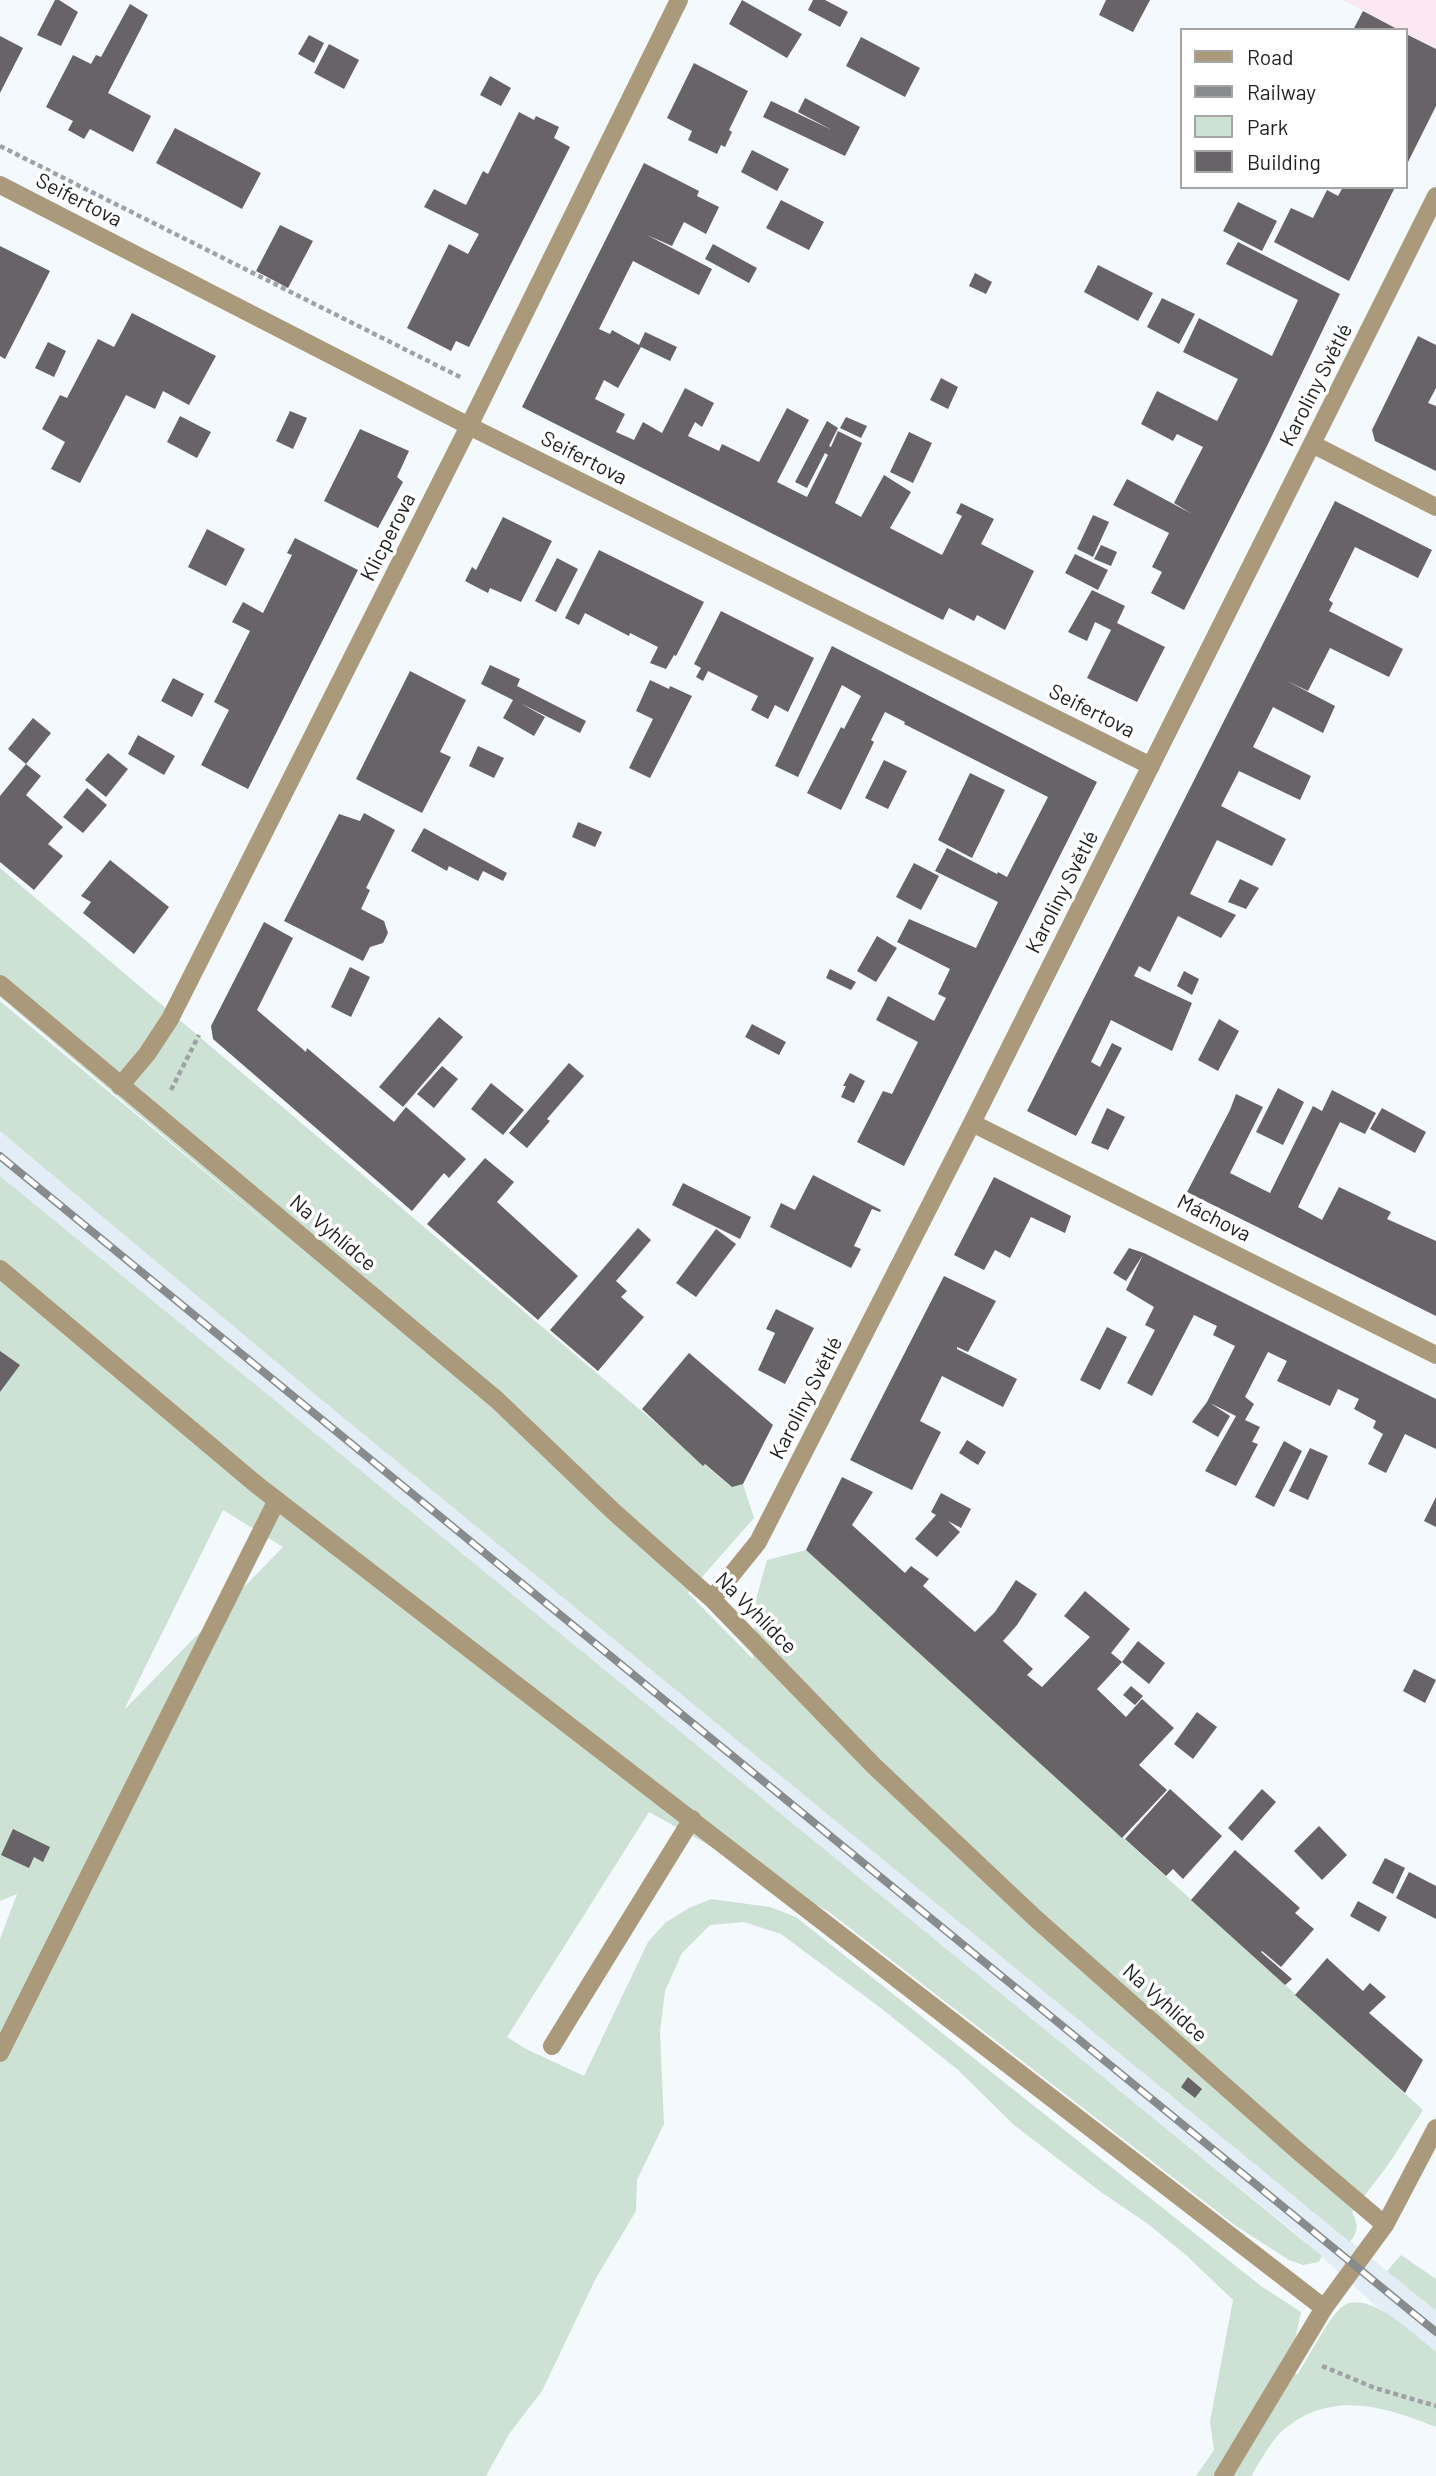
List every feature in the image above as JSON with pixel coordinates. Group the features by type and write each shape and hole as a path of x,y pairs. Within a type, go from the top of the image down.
{"street":[{"name":"Klicperova","path":"120,1086 147,1054 170,1019 487,390 679,0"},
{"name":"Seifertova","path":"0,185 469,426 1151,766"},
{"name":"Karoliny Světlé","path":"712,1600 758,1542 972,1123 1436,196"},
{"path":"1312,444 1436,507"},
{"name":"Na Vyhlídce","path":"0,984 497,1400 712,1600 874,1766 1035,1918 1385,2225"},
{"name":"Máchova","path":"972,1123 1436,1355"},
{"path":"0,1269 277,1500 1324,2308"},
{"path":"0,2053 277,1500"},
{"path":"552,2046 692,1819"},
{"path":"1223,2476 1324,2308 1385,2225 1436,2129"}],"path":[{"path":"0,146 487,390"},
{"path":"158,1117 203,1027"},
{"path":"1296,2353 1338,2374 1436,2406"}],"shaded area":[{"path":"1343,0 1436,0 1436,49 1408,34 1408,28 1396,28"},
{"path":"0,1131 312,1392 1436,2311 1436,2352 1377,2307 1299,2236 858,1879 0,1176"}],"green space":[{"path":"0,868 729,1485 743,1484 754,1518 688,1593 753,1659 756,1599 767,1560 806,1550 1423,2110 1388,2165 1352,2212 1357,2227 1350,2242 312,1392 0,1131 0,1001 302,1253 0,997"},
{"path":"0,1176 1322,2256 1319,2262 1303,2265 1289,2260 1236,2226 829,1912 649,1812 507,2037 526,2049 584,2076 648,1942 665,1923 687,1909 711,1899 770,1907 796,1917 1261,2286 1301,2312 1295,2340 1276,2371 1298,2374 1338,2311 1354,2302 1378,2309 1404,2326 1436,2352 1436,2427 1377,2408 1338,2406 1300,2418 1282,2431 1269,2446 1251,2476 1196,2476 1214,2450 1210,2421 1233,2300 1186,2255 1148,2224 1101,2192 1014,2125 958,2070 882,2009 781,1934 744,1922 710,1925 682,1953 665,1991 660,2031 664,2124 637,2180 636,2211 596,2278 542,2391 509,2434 486,2476 0,2476 0,1939 17,1894 0,1901","holes":["223,1510 283,1547 125,1709"]},
{"path":"1401,2255 1436,2279 1436,2311 1387,2271"}],"building":[{"path":"55,0 78,12 61,46 37,35"},
{"path":"742,0 802,34 787,58 729,24"},
{"path":"813,0 825,0 848,12 840,27 808,10"},
{"path":"1106,0 1150,0 1133,32 1099,15"},
{"path":"130,4 148,15 108,93 151,116 133,152 90,129 84,139 68,130 73,121 46,107 73,55 91,64 96,55 101,57"},
{"path":"1363,11 1395,28 1354,28"},
{"path":"309,35 324,43 314,63 298,54"},
{"path":"1408,35 1436,49 1436,106 1408,162"},
{"path":"0,36 23,48 0,93"},
{"path":"861,37 920,68 905,97 846,66"},
{"path":"329,44 359,60 344,89 314,73"},
{"path":"694,63 748,91 729,130 732,132 725,147 721,145 717,154 688,140 692,131 667,118"},
{"path":"490,76 511,88 501,106 480,95"},
{"path":"805,98 860,127 845,156 763,117 771,101 832,130 798,112"},
{"path":"519,112 534,120 536,116 559,127 554,138 570,147 469,347 456,341 451,351 407,328 449,244 468,254 479,234 424,207 434,189 466,205 483,171 488,174"},
{"path":"175,128 261,173 242,209 156,163"},
{"path":"752,150 789,169 777,191 741,172"},
{"path":"644,163 699,191 697,196 719,207 706,234 684,222 672,246 647,235 712,269 699,295 633,261 599,329 610,334 612,330 639,345 645,332 677,347 670,361 641,347 618,388 604,380 595,399 625,414 616,432 634,440 643,422 662,433 685,388 714,403 702,427 695,422 688,436 719,451 722,444 759,462 787,408 809,420 777,482 807,497 828,455 825,453 807,488 795,482 827,421 838,428 829,446 831,447 838,431 862,443 835,503 861,517 884,475 911,492 890,528 942,555 962,516 956,513 961,503 994,519 981,544 1034,571 1005,630 977,615 974,621 949,608 943,620 522,407"},
{"path":"1342,189 1394,189 1349,281 1274,242 1291,208 1313,218 1327,190 1338,196"},
{"path":"781,200 824,222 809,250 766,228"},
{"path":"1238,202 1277,221 1262,251 1223,231"},
{"path":"280,225 313,241 288,288 256,271"},
{"path":"1238,242 1340,294 1184,610 1151,593 1162,572 1152,567 1169,533 1113,505 1127,479 1192,514 1174,503 1203,447 1177,434 1173,441 1141,424 1157,391 1217,421 1238,379 1183,352 1199,318 1272,356 1298,300 1226,264"},
{"path":"713,244 757,268 749,283 705,259"},
{"path":"0,246 50,271 5,359 0,356"},
{"path":"1098,265 1153,293 1138,321 1084,292"},
{"path":"975,273 992,282 986,294 969,286"},
{"path":"1162,298 1195,314 1179,344 1147,327"},
{"path":"132,313 216,356 189,405 163,391 155,409 126,395 80,483 51,469 65,442 42,429 60,395 67,398 98,339 114,347"},
{"path":"1418,336 1436,345 1436,388 1428,403 1436,406 1436,471 1375,441 1372,430"},
{"path":"48,342 66,351 54,377 35,368"},
{"path":"941,378 958,387 948,409 930,400"},
{"path":"290,411 307,418 293,449 276,441"},
{"path":"180,416 211,432 197,458 167,442"},
{"path":"846,417 867,426 861,438 840,428"},
{"path":"360,429 409,451 397,477 403,482 378,528 324,501"},
{"path":"909,432 932,443 913,483 890,472"},
{"path":"1335,501 1432,550 1418,578 1355,547 1329,600 1333,603 1329,611 1403,649 1389,677 1330,648 1308,691 1287,681 1335,706 1323,733 1273,707 1253,747 1311,776 1300,800 1239,771 1221,806 1286,839 1272,866 1217,840 1190,894 1236,915 1221,938 1178,916 1150,972 1139,966 1134,976 1192,1003 1172,1051 1111,1020 1091,1062 1100,1067 1112,1043 1122,1048 1076,1136 1027,1111"},
{"path":"1093,515 1109,522 1093,557 1077,549"},
{"path":"503,517 552,541 521,602 490,588 488,593 465,581 472,567 476,570"},
{"path":"207,529 245,549 226,586 188,567"},
{"path":"295,538 358,570 248,789 201,765 229,710 214,702 250,631 232,622 243,602 263,613 292,555 287,553"},
{"path":"1101,545 1117,552 1111,566 1094,559"},
{"path":"599,550 704,602 676,656 674,655 666,669 650,663 658,647 630,633 629,636 585,613 579,625 565,618"},
{"path":"1075,554 1108,570 1098,590 1065,573"},
{"path":"557,558 578,569 556,612 535,601"},
{"path":"1092,590 1125,606 1117,623 1165,647 1137,702 1087,678 1111,630 1095,622 1087,641 1068,632"},
{"path":"721,611 814,658 788,712 775,705 768,719 751,710 758,696 708,671 703,681 696,677 701,668 694,664"},
{"path":"832,646 1097,782 904,1166 857,1142 883,1091 892,1094 918,1042 876,1020 888,996 934,1021 946,998 938,994 950,969 897,942 909,919 976,948 998,902 935,871 947,848 1007,877 1048,797 885,712 871,740 874,742 841,810 807,793 841,727 844,729 861,696 842,685 798,777 775,766"},
{"path":"490,665 520,679 517,686 586,721 580,733 520,703 545,717 534,736 503,718 513,700 481,684"},
{"path":"410,671 466,700 440,752 451,757 422,813 356,779"},
{"path":"173,678 204,694 192,717 161,701"},
{"path":"650,680 692,696 650,778 629,768 653,719 636,711"},
{"path":"33,718 51,733 26,764 8,749"},
{"path":"138,735 175,756 164,775 128,754"},
{"path":"478,746 504,758 494,778 469,766"},
{"path":"108,753 128,769 106,797 85,780"},
{"path":"884,760 907,771 888,809 865,798"},
{"path":"26,764 41,776 26,795 63,827 48,844 63,856 34,890 0,862 0,796"},
{"path":"970,773 1005,790 972,858 938,840"},
{"path":"87,788 107,805 83,833 63,817"},
{"path":"364,813 395,830 366,888 370,890 361,909 384,921 388,933 383,943 370,947 363,961 284,921 339,814 360,821"},
{"path":"578,822 602,832 595,847 572,837"},
{"path":"424,828 507,873 503,881 483,871 478,881 449,866 447,871 411,851"},
{"path":"110,860 169,907 134,954 83,913 91,902 81,896"},
{"path":"914,863 939,876 921,910 896,897"},
{"path":"1240,879 1259,888 1246,909 1228,902"},
{"path":"264,922 293,938 257,1010 306,1052 307,1048 394,1122 406,1107 466,1159 449,1178 444,1173 412,1211 213,1039 211,1026"},
{"path":"877,936 897,948 876,982 857,971"},
{"path":"350,967 370,977 351,1017 331,1007"},
{"path":"830,969 856,982 851,990 826,978"},
{"path":"1184,971 1199,979 1192,995 1177,986"},
{"path":"439,1017 463,1037 403,1107 379,1087"},
{"path":"1219,1019 1239,1031 1218,1071 1198,1060"},
{"path":"752,1024 786,1042 779,1055 745,1037"},
{"path":"569,1063 584,1076 547,1119 550,1121 527,1148 509,1133"},
{"path":"442,1066 458,1079 434,1108 417,1094"},
{"path":"850,1073 865,1081 854,1103 841,1097"},
{"path":"491,1083 524,1110 503,1135 471,1109"},
{"path":"1278,1088 1304,1102 1283,1145 1256,1132"},
{"path":"1332,1090 1376,1113 1365,1134 1340,1122 1298,1207 1322,1220 1339,1187 1391,1212 1387,1219 1436,1241 1436,1316 1187,1192 1236,1094 1263,1107 1230,1173 1270,1193 1313,1106 1322,1111"},
{"path":"1107,1108 1125,1117 1108,1150 1091,1143"},
{"path":"1382,1108 1426,1132 1415,1153 1370,1129"},
{"path":"485,1158 514,1182 497,1202 578,1276 538,1320 427,1224"},
{"path":"813,1175 881,1210 872,1209 854,1246 861,1249 851,1268 770,1227 781,1203 795,1210"},
{"path":"994,1177 1071,1216 1065,1233 1031,1217 1010,1258 995,1250 984,1270 954,1255"},
{"path":"683,1183 751,1217 740,1239 672,1205"},
{"path":"638,1228 651,1240 616,1281 627,1291 621,1297 644,1317 598,1371 550,1330"},
{"path":"716,1229 736,1244 696,1297 676,1283"},
{"path":"1129,1248 1144,1253 1436,1399 1436,1449 1405,1434 1386,1473 1368,1464 1383,1434 1373,1428 1376,1421 1354,1409 1359,1399 1338,1389 1330,1406 1277,1381 1287,1361 1268,1352 1245,1397 1254,1404 1245,1420 1260,1427 1252,1442 1258,1444 1236,1486 1205,1471 1236,1416 1210,1403 1230,1416 1218,1437 1192,1422 1207,1402 1235,1346 1213,1335 1217,1326 1194,1315 1152,1396 1127,1383 1155,1330 1145,1325 1154,1307 1126,1290 1143,1255 1126,1281 1113,1273"},
{"path":"944,1276 996,1301 968,1352 957,1349 1017,1379 1003,1407 942,1376 920,1421 941,1432 912,1490 850,1460"},
{"path":"776,1309 814,1328 785,1384 758,1370 775,1333 766,1329"},
{"path":"1107,1327 1127,1337 1100,1390 1080,1380"},
{"path":"0,1351 20,1365 0,1392"},
{"path":"689,1353 773,1425 743,1484 732,1487 705,1464 703,1466 642,1409"},
{"path":"967,1440 986,1452 978,1465 959,1453"},
{"path":"1284,1441 1302,1451 1274,1507 1255,1497"},
{"path":"1310,1448 1328,1456 1308,1500 1289,1491"},
{"path":"842,1477 873,1492 852,1525 905,1573 911,1566 929,1579 923,1586 975,1632 995,1612 1016,1580 1037,1594 1003,1641 1033,1669 1027,1675 1042,1687 1090,1637 1064,1616 1085,1591 1130,1629 1111,1653 1122,1662 1097,1689 1126,1717 1142,1699 1174,1728 1139,1765 1167,1790 1122,1838 806,1550"},
{"path":"941,1493 971,1509 961,1528 948,1521 960,1532 937,1557 915,1539 936,1515 931,1512"},
{"path":"1436,1497 1436,1527 1424,1521"},
{"path":"1138,1641 1165,1663 1149,1684 1122,1662"},
{"path":"1414,1669 1436,1680 1425,1703 1403,1691"},
{"path":"1131,1686 1143,1696 1135,1705 1123,1695"},
{"path":"1197,1712 1217,1727 1193,1759 1174,1744"},
{"path":"1170,1789 1222,1836 1183,1879 1173,1869 1166,1876 1125,1839"},
{"path":"1262,1789 1276,1802 1242,1841 1228,1828"},
{"path":"1319,1826 1347,1855 1322,1880 1294,1851"},
{"path":"13,1829 50,1847 43,1862 34,1857 29,1868 1,1855"},
{"path":"1235,1850 1300,1908 1295,1913 1314,1929 1281,1967 1261,1952 1292,1979 1285,1985 1191,1900"},
{"path":"1385,1858 1405,1868 1393,1894 1372,1883"},
{"path":"1409,1872 1436,1886 1436,1919 1396,1898"},
{"path":"1358,1901 1387,1917 1379,1932 1350,1916"},
{"path":"1327,1958 1363,1991 1370,1983 1386,1997 1369,2013 1423,2060 1405,2093 1295,1995"},
{"path":"1188,2077 1202,2089 1195,2098 1181,2087"}],"railway":[{"path":"0,1156 1436,2332"}]}
